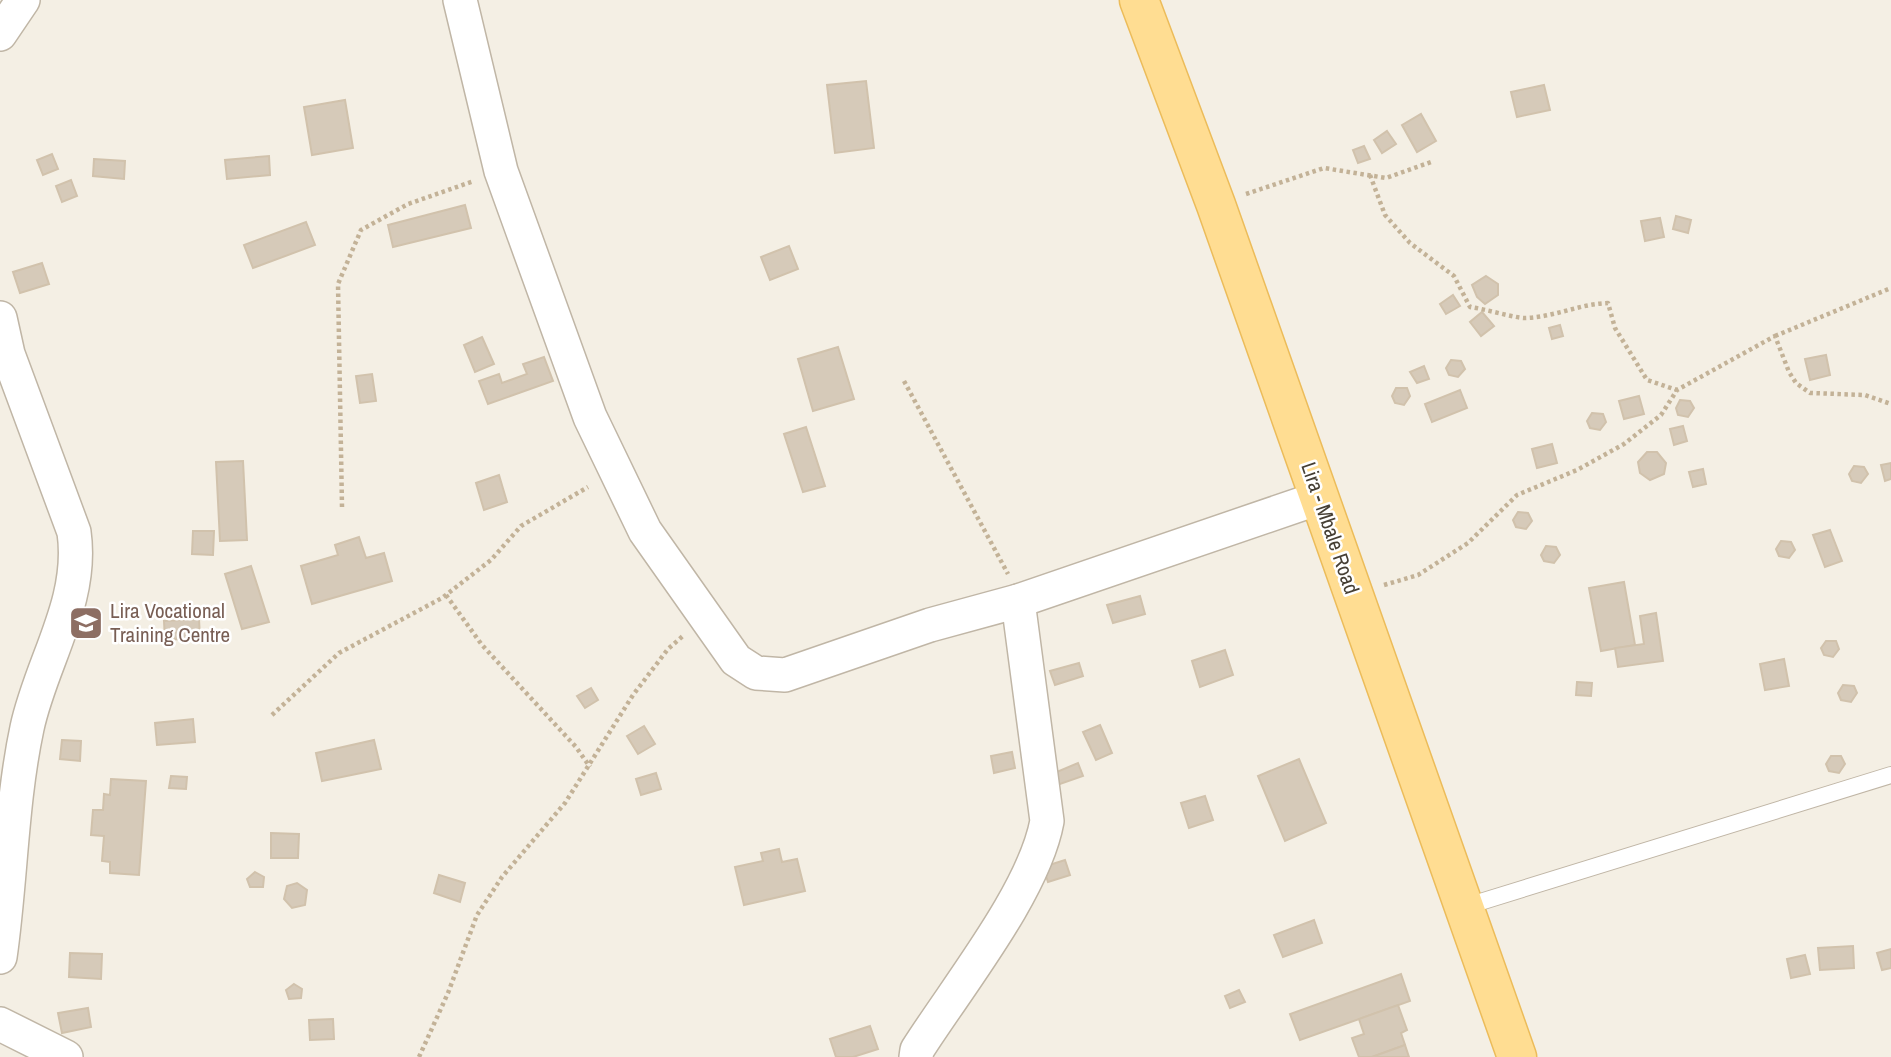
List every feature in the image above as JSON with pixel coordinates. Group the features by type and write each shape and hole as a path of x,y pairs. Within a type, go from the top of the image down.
{"main road":[{"name":"Lira - Mbale Road","path":"1139,0 1216,205 1517,1057"}],"street":[{"path":"0,34 23,0"},
{"path":"460,0 501,171 518,212 572,374 645,531 736,660 756,673 785,675 930,625 1018,601 1320,498"},
{"path":"0,318 8,354 74,532 78,558 70,601 27,725 19,774 0,957"},
{"path":"916,1057 917,1050 1027,879 1043,844 1046,821 1018,601"},
{"path":"0,1024 66,1057"}],"lane":[{"path":"1464,907 1891,775"}],"path":[{"path":"1216,205 1324,168 1386,178 1434,160"},
{"path":"342,507 338,284 361,230 408,204 501,171"},
{"path":"1370,175 1385,215 1410,243 1454,276 1470,307 1502,311 1522,318 1556,315 1585,304 1608,303 1615,328 1647,380 1678,390"},
{"path":"1353,595 1418,575 1468,543 1517,495 1577,470 1624,444 1661,415 1678,390 1775,335 1891,288"},
{"path":"1775,335 1789,372 1796,383 1810,393 1865,395 1891,404"},
{"path":"904,381 1006,568 1018,601"},
{"path":"272,715 339,653 446,595 491,560 521,526 616,470"},
{"path":"446,595 482,645 576,747 590,767"},
{"path":"419,1057 449,993 477,915 502,877 565,803 640,686 668,649 705,615"}],"building":[{"path":"866,81 874,148 835,153 827,85"},
{"path":"1544,85 1550,110 1517,117 1511,92"},
{"path":"345,100 353,148 312,155 304,107"},
{"path":"1421,114 1436,141 1417,152 1402,125"},
{"path":"1387,131 1396,144 1382,153 1374,140"},
{"path":"1364,146 1370,159 1358,163 1353,150"},
{"path":"52,154 58,169 43,175 37,160"},
{"path":"269,156 270,175 227,179 225,160"},
{"path":"94,159 125,161 124,179 93,176"},
{"path":"71,180 77,196 62,202 56,186"},
{"path":"465,205 471,228 393,247 388,225"},
{"path":"1676,216 1691,220 1688,233 1673,229"},
{"path":"1660,218 1664,237 1645,241 1641,221"},
{"path":"306,222 315,245 253,268 244,245"},
{"path":"789,246 798,269 770,280 761,257"},
{"path":"42,263 49,284 20,293 13,272"},
{"path":"1486,276 1498,284 1498,295 1485,304 1477,297 1472,285"},
{"path":"1453,295 1460,306 1446,314 1440,304"},
{"path":"1482,312 1494,326 1481,336 1470,322"},
{"path":"1560,325 1563,336 1552,339 1549,328"},
{"path":"482,337 494,364 475,372 464,345"},
{"path":"838,347 854,399 813,411 798,359"},
{"path":"1826,355 1830,375 1810,380 1805,359"},
{"path":"544,357 553,381 488,404 479,381 499,374 502,383 527,374 523,364"},
{"path":"1451,360 1461,361 1465,369 1458,377 1449,375 1446,368"},
{"path":"1424,366 1429,379 1417,383 1410,372"},
{"path":"372,374 376,401 360,403 356,376"},
{"path":"1396,388 1407,388 1410,396 1404,405 1395,403 1392,396"},
{"path":"1460,390 1467,408 1432,422 1425,404"},
{"path":"1639,396 1644,414 1624,419 1619,401"},
{"path":"1680,400 1690,401 1694,408 1688,417 1678,415 1676,408"},
{"path":"1592,413 1603,414 1606,422 1600,430 1590,428 1587,421"},
{"path":"1683,426 1687,441 1674,445 1670,429"},
{"path":"806,427 825,486 803,492 784,434"},
{"path":"1552,444 1557,463 1537,468 1532,449"},
{"path":"1647,452 1657,452 1666,463 1664,474 1650,480 1640,473 1638,462"},
{"path":"243,461 247,540 220,541 216,462"},
{"path":"1891,463 1891,479 1885,481 1881,465"},
{"path":"1854,466 1864,467 1868,474 1861,483 1852,481 1849,474"},
{"path":"1703,469 1706,484 1693,487 1689,472"},
{"path":"499,475 507,502 484,510 476,483"},
{"path":"1518,512 1528,513 1532,521 1526,529 1516,527 1513,520"},
{"path":"1830,530 1842,561 1825,567 1813,535"},
{"path":"193,531 214,531 213,555 192,554"},
{"path":"359,537 366,558 384,553 392,581 312,604 301,566 338,555 335,545"},
{"path":"1781,541 1791,542 1795,550 1789,558 1779,556 1776,549"},
{"path":"1546,546 1556,547 1560,555 1554,563 1544,561 1541,555"},
{"path":"251,566 269,622 242,629 225,574"},
{"path":"1624,582 1635,645 1601,651 1589,588"},
{"path":"1140,596 1145,614 1113,623 1107,605"},
{"path":"1656,613 1663,661 1618,667 1615,648 1644,644 1640,616"},
{"path":"199,619 200,638 165,640 164,621"},
{"path":"1826,641 1836,641 1839,649 1833,657 1824,655 1821,648"},
{"path":"1225,650 1233,675 1200,687 1192,661"},
{"path":"1784,659 1789,686 1765,690 1760,664"},
{"path":"1079,663 1083,676 1055,685 1050,671"},
{"path":"1577,682 1592,683 1591,696 1576,695"},
{"path":"1843,685 1854,686 1857,693 1851,702 1841,700 1838,693"},
{"path":"591,688 598,700 585,708 577,696"},
{"path":"193,719 195,742 157,745 155,723"},
{"path":"1100,725 1112,753 1096,760 1083,732"},
{"path":"644,726 655,744 638,754 627,736"},
{"path":"62,740 81,741 80,761 60,759"},
{"path":"374,740 381,769 322,781 316,753"},
{"path":"1012,752 1015,768 994,773 991,756"},
{"path":"1831,756 1841,756 1845,764 1839,773 1829,771 1826,764"},
{"path":"1299,759 1326,823 1285,841 1258,776"},
{"path":"1078,763 1083,776 1057,785 1052,774"},
{"path":"656,773 661,789 641,795 636,779"},
{"path":"171,776 187,777 186,789 169,788"},
{"path":"111,779 146,781 139,875 110,873 110,862 102,861 104,836 91,835 93,810 103,810 104,794 110,795"},
{"path":"1205,796 1213,820 1189,828 1181,803"},
{"path":"271,833 299,834 298,858 271,858"},
{"path":"779,849 782,862 797,859 805,891 744,905 735,867 763,861 761,853"},
{"path":"1065,860 1070,875 1048,882 1043,867"},
{"path":"255,872 264,877 263,887 250,887 247,879"},
{"path":"439,875 465,883 460,902 434,893"},
{"path":"297,883 307,890 305,905 292,908 284,899 287,886"},
{"path":"1314,920 1322,943 1283,957 1274,935"},
{"path":"1853,946 1854,968 1820,970 1818,948"},
{"path":"1891,949 1891,968 1882,970 1877,953"},
{"path":"70,953 102,954 101,979 69,977"},
{"path":"1805,955 1810,974 1791,978 1787,959"},
{"path":"1401,974 1410,1001 1300,1040 1290,1014"},
{"path":"294,984 302,989 301,998 289,999 286,990"},
{"path":"1239,990 1245,1002 1230,1008 1225,996"},
{"path":"1398,1005 1407,1030 1401,1033 1405,1045 1372,1057 1359,1057 1352,1038 1364,1034 1359,1019"},
{"path":"88,1008 91,1027 62,1033 58,1013"},
{"path":"333,1019 334,1039 310,1040 309,1020"},
{"path":"870,1026 878,1049 853,1057 836,1057 830,1039"},
{"path":"1405,1045 1409,1057 1372,1057"}],"place":[{"name":"Lira Vocational Training Centre","path":"86,623"}]}
